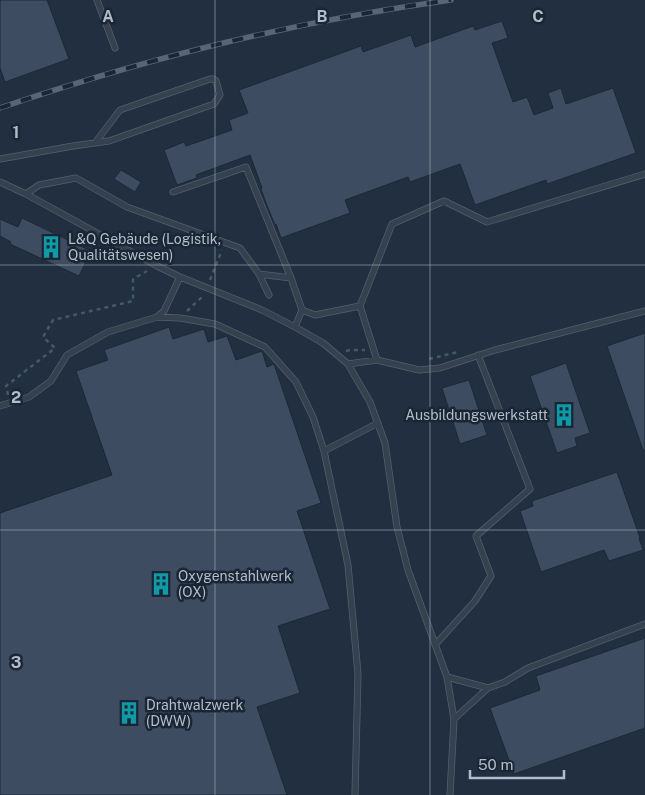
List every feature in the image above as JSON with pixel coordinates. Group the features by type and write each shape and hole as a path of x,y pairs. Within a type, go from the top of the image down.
{"lane":[{"path":"97,0 115,48"},
{"path":"0,159 109,141 214,104 220,95 216,81 210,79 120,110 95,143"},
{"path":"173,192 246,167 302,310 295,327"},
{"path":"377,360 360,306 392,224 444,201 487,222 645,174"},
{"path":"26,194 38,185 76,178 127,208 240,248 260,274 270,295"},
{"path":"0,182 26,194 157,266 262,310 295,327 323,343 348,364 370,402 385,443 397,527 408,570 447,678 454,719 450,795"},
{"path":"260,274 291,278"},
{"path":"157,317 164,311 180,277"},
{"path":"302,310 315,315 360,306"},
{"path":"348,364 377,360 419,370 440,368 505,347 645,311"},
{"path":"0,406 30,397 51,381 67,355 108,332 157,317 180,318 215,324 265,347 296,382 313,417 324,451 348,565 358,666 355,795"},
{"path":"435,645 475,601 491,576 476,536 530,489 478,355"},
{"path":"324,451 378,423"},
{"path":"454,719 488,688 505,682 528,668 645,624"},
{"path":"447,678 488,688"}],"path":[{"path":"9,403 6,386 55,348 43,337 53,320 133,301 133,279 157,266"},
{"path":"338,355 350,350 374,351"},
{"path":"424,361 462,350"}],"building":[{"path":"0,0 47,0 69,59 5,82 0,68"},
{"path":"502,21 508,38 492,43 513,102 527,97 534,115 553,108 548,93 561,88 566,104 613,88 636,153 547,184 546,180 475,205 460,164 410,182 408,177 345,200 350,213 281,238 268,208 250,155 196,175 197,178 177,185 164,150 184,142 186,146 232,130 229,120 248,113 239,90 361,46 363,52 411,35 415,47 473,26 475,30"},
{"path":"121,170 141,182 135,192 114,179"},
{"name":"L&Q Gebäude (Logistik, Qualitätswesen)","path":"22,218 91,251 79,276 10,244 11,242 0,236 0,219 18,227"},
{"path":"169,327 173,339 204,329 208,342 227,336 236,360 262,351 267,367 274,364 321,503 297,511 330,609 278,626 300,693 257,707 287,795 0,795 0,513 112,475 76,371 108,360 104,350"},
{"path":"645,333 645,450 643,450 607,346"},
{"name":"Ausbildungswerkstatt","path":"566,363 590,433 575,438 577,446 557,453 530,376"},
{"path":"469,380 487,435 460,444 442,388"},
{"path":"617,472 643,550 609,561 604,550 541,572 520,511 533,506 532,501"},
{"path":"645,638 645,728 514,774 490,708 540,690 536,676"}],"railway":[{"path":"0,108 111,73 223,43 336,19 451,0"}],"place":[{"name":"L&Q Gebäude (Logistik, Qualitätswesen)","path":"51,247"},
{"name":"Ausbildungswerkstatt","path":"564,415"},
{"name":"Oxygenstahlwerk (OX)","path":"161,584"},
{"name":"Drahtwalzwerk (DWW)","path":"129,713"}]}
